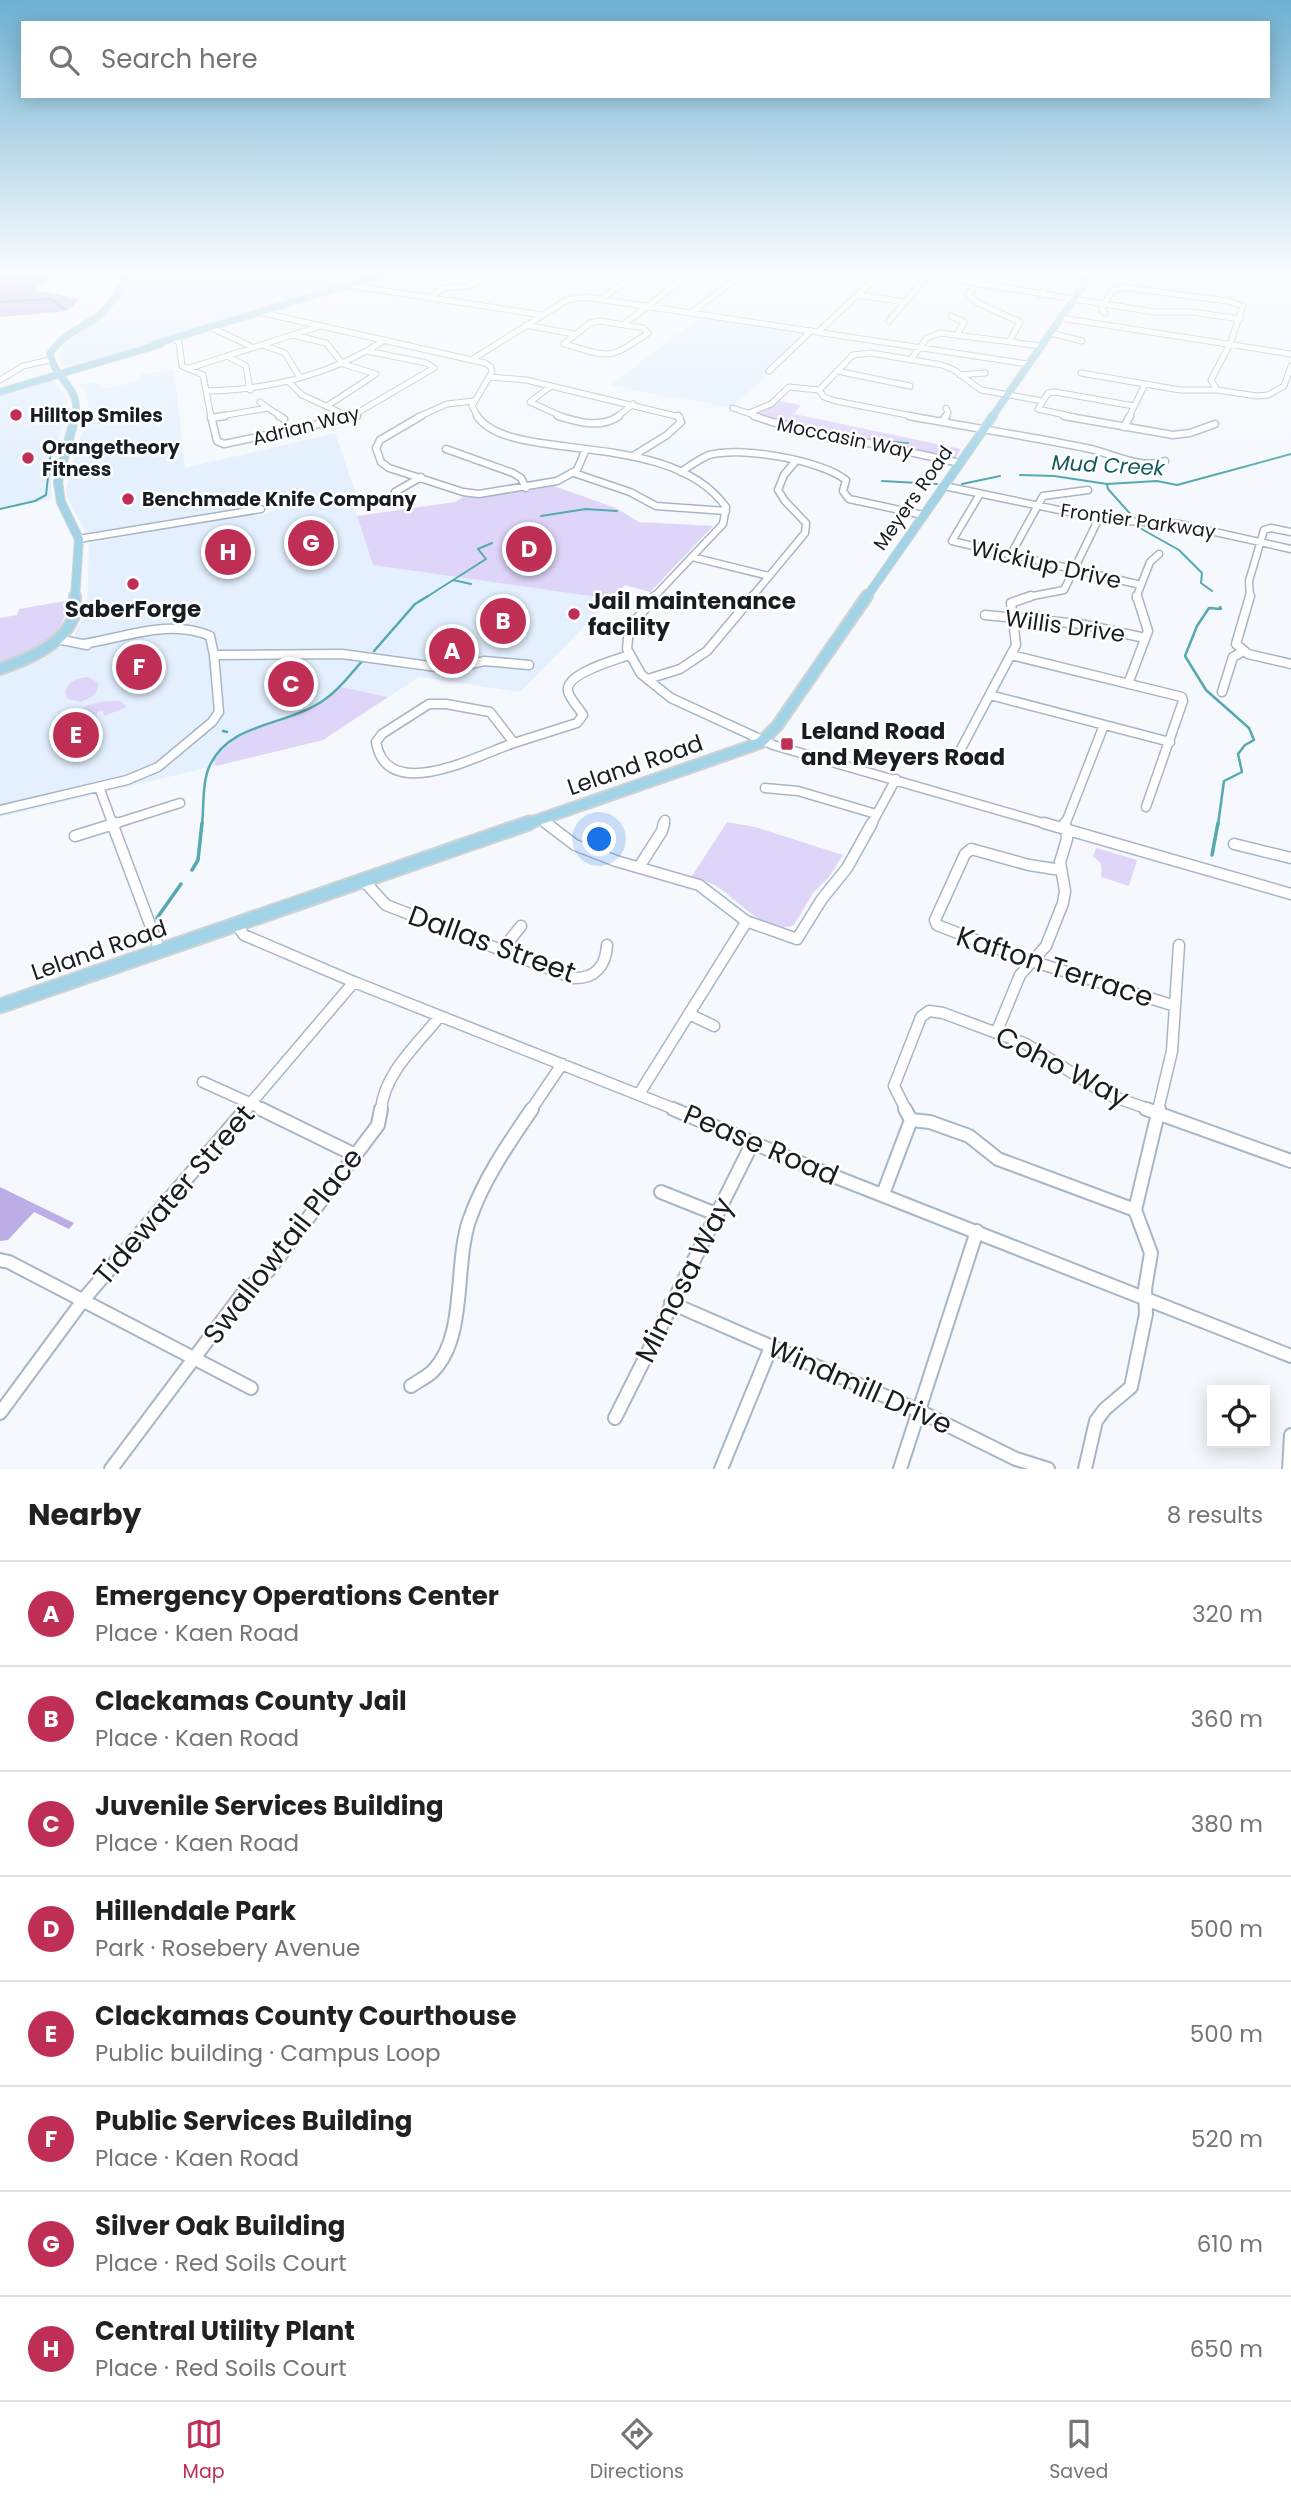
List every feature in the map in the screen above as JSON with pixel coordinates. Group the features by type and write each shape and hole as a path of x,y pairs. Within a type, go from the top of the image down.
{"main road":[{"path":"0,669 57,639 68,628 75,612 79,539 61,502 58,489 62,461 78,408 76,398 50,360 54,346 60,342"},
{"path":"0,392 164,342"},
{"path":"155,344 164,342"},
{"name":"Meyers Road","path":"763,740 776,726 1044,342"},
{"name":"Leland Road","path":"0,1006 542,820 751,747 763,740"}],"street":[{"name":"Adrian Way","path":"178,342 182,366 203,375 217,441 224,444 362,414 434,368 426,363 367,351"},
{"path":"241,342 250,346"},
{"path":"190,368 273,342"},
{"path":"317,342 329,345 344,364 374,372 376,376 327,406"},
{"path":"206,391 250,390 288,381 344,364 382,342"},
{"path":"392,342 473,359 491,367 490,377 474,401 474,414 503,432 541,444 633,456 681,472 716,495 726,511 723,524 632,622 625,639 629,655 648,679 671,698 763,740 1291,894"},
{"path":"473,359 500,342"},
{"path":"565,342 565,346 605,355 618,354 636,342"},
{"path":"769,371 804,342"},
{"path":"877,342 1028,364"},
{"path":"911,359 925,342"},
{"path":"1018,342 1041,346"},
{"path":"1214,342 1291,354"},
{"path":"1217,390 1211,380 1230,344"},
{"path":"262,345 285,353 299,376"},
{"path":"819,390 853,355 860,353 946,366 977,389 1043,401"},
{"path":"227,356 246,366 250,390"},
{"path":"0,380 23,366 50,360"},
{"path":"1081,373 1185,390 1217,390 1257,396 1268,395 1284,386 1291,366"},
{"path":"837,371 910,386"},
{"path":"961,375 985,373"},
{"path":"490,377 551,386 673,413 682,419 667,435 633,456"},
{"path":"288,381 302,395 350,417"},
{"path":"1124,427 1145,384"},
{"path":"551,386 530,402 552,414 569,419 606,422 633,404"},
{"path":"749,413 771,404 789,387 819,390"},
{"path":"819,390 821,395 829,399 982,430 1027,436 1144,464 1154,465 1165,461"},
{"path":"1134,405 1055,392 1048,393 1038,409 1124,427 1179,435 1215,424"},
{"path":"474,401 438,406 378,443 376,448 384,466 473,494 552,483 574,473 586,449"},
{"path":"260,402 284,419"},
{"path":"211,418 268,408"},
{"name":"Moccasin Way","path":"733,408 780,424 960,463"},
{"path":"942,422 948,413 946,408"},
{"path":"446,449 513,473 521,478 526,488"},
{"path":"681,472 709,455 726,452 747,453 840,475 846,480 844,493 849,499 923,515"},
{"path":"648,679 680,669 698,658 806,529 803,519 786,504 778,490 778,481 794,463"},
{"path":"574,473 631,492 656,506 726,511"},
{"path":"395,492 421,477"},
{"name":"Frontier Parkway","path":"944,486 1099,518 1179,524 1261,540 1291,549"},
{"path":"1010,556 1043,496 1088,490"},
{"name":"Wickiup Drive","path":"980,494 952,541 1141,585"},
{"path":"79,539 261,509"},
{"path":"954,762 1017,640 1011,603 1023,597 1060,592 1074,570 1099,518"},
{"path":"1291,532 1264,530 1249,581 1250,596 1236,644 1242,652 1291,664"},
{"path":"1128,684 1148,627 1136,601 1150,562 1160,554"},
{"path":"692,557 769,576"},
{"name":"Willis Drive","path":"985,615 1080,624 1145,638"},
{"path":"0,810 137,778 158,767 212,722 220,706 212,639 195,629 183,629 106,645 57,639"},
{"path":"1222,692 1233,657 1242,652"},
{"path":"214,655 342,654 450,669 484,661 529,665"},
{"path":"514,743 490,712 440,703 420,708 382,734 376,746 390,769 408,775 514,743 577,723 583,715 568,692 570,680 576,675 629,655"},
{"path":"1011,655 1177,695 1183,701 1146,807"},
{"path":"990,695 1170,742"},
{"path":"997,1031 1020,975 1034,961 1053,934 1065,891 1061,853 1067,839 1065,823 1104,725"},
{"path":"542,820 555,834 573,846 709,890 747,921 797,939 822,899 847,868 896,779"},
{"path":"99,787 160,951"},
{"path":"765,788 798,791 876,814"},
{"path":"75,836 180,803"},
{"path":"639,867 662,831 665,820"},
{"path":"1234,844 1291,858"},
{"name":"Kafton Terrace","path":"1061,870 971,849 965,854 935,920 937,925 1034,961 1175,1006"},
{"name":"Dallas Street","path":"364,881 386,905 583,979 596,975 607,960 607,945"},
{"path":"639,1094 747,921"},
{"name":"Pease Road","path":"237,925 244,935 354,982 1291,1356"},
{"path":"502,950 521,926"},
{"path":"1085,1469 1095,1422 1099,1415 1131,1387 1146,1314 1145,1299 1151,1252 1135,1210 1172,1051 1179,945"},
{"name":"Tidewater Street","path":"0,1413 84,1300 354,982"},
{"name":"Coho Way","path":"911,1120 897,1096 895,1078 920,1017 929,1011 997,1031 1042,1053 1106,1094 1291,1161"},
{"path":"689,1014 714,1026"},
{"name":"Swallowtail Place","path":"111,1469 243,1293 270,1270 377,1125 382,1114 382,1096 389,1083 440,1016"},
{"path":"411,1385 435,1370 447,1346 455,1321 466,1228 475,1204 562,1064"},
{"path":"203,1082 355,1155"},
{"path":"883,1194 911,1120 930,1122 969,1136 998,1159 1135,1210"},
{"name":"Mimosa Way","path":"615,1418 753,1142"},
{"path":"661,1192 716,1214"},
{"path":"900,1469 977,1231"},
{"path":"0,1260 84,1300 251,1388"},
{"name":"Windmill Drive","path":"671,1303 917,1410 1016,1459 1048,1469"},
{"path":"721,1469 771,1347"},
{"path":"1289,1469 1291,1436"}],"shaded area":[{"path":"69,342 155,342 77,365 64,366 59,354"},
{"path":"668,342 796,342 766,369 771,371 731,408 691,399 687,403 689,399 677,396 673,398 610,385"},
{"path":"174,370 185,468 335,433 356,494 277,506 259,503 247,509 87,534 70,503 66,489 88,409 87,394 80,384 96,382 105,389 141,379 141,374"},
{"path":"54,381 67,399 68,409 51,461 51,499 0,509 0,395"},
{"path":"780,401 801,405 794,414 961,449 955,459 770,420 759,414"},
{"path":"554,486 616,508 639,522 713,526 650,592 625,585 611,599 373,565 357,516 455,502 466,495 482,497"},
{"path":"351,499 373,565 611,599 520,692 419,677 323,740 0,817 0,676 43,659 76,636 75,633 87,611 89,543 249,515 261,516 276,509"},
{"path":"68,602 66,615 53,634 34,649 0,665 0,618 17,615 19,609"},
{"path":"88,677 99,683 95,695 81,702 68,699 65,692 68,685 77,679"},
{"path":"340,687 388,697 323,740 216,766 214,761 227,746 242,736 309,710"},
{"path":"120,701 127,707 104,716 103,711 97,712 97,717 92,718 92,713 85,715 85,718 77,715 90,705"},
{"path":"727,822 755,827 843,855 829,877 813,893 794,925 774,926 765,922 719,888 692,876"},
{"path":"1096,848 1137,860 1129,886 1101,877 1101,865 1093,857"},
{"path":"0,1187 74,1223 69,1229 34,1212 8,1240 0,1241"}],"waterway":[{"path":"878,441 908,443"},
{"path":"0,509 35,501 46,495 51,450"},
{"name":"Mud Creek","path":"1107,484 1157,481 1177,485 1291,454"},
{"name":"Mud Creek","path":"1020,475 1054,476 1107,484"},
{"name":"Mud Creek","path":"962,484 1000,476"},
{"name":"Mud Creek","path":"882,481 937,484"},
{"path":"1107,484 1108,489 1134,518"},
{"name":"Mud Creek","path":"541,516 586,509 617,511"},
{"path":"1138,527 1179,550 1202,573 1201,583 1212,591"},
{"name":"Mud Creek","path":"453,580 486,559 478,549 492,543"},
{"name":"Mud Creek","path":"425,598 453,580"},
{"path":"453,580 471,584"},
{"name":"Mud Creek","path":"374,651 415,604 428,596"},
{"path":"1218,825 1224,781 1242,772 1238,754 1245,745 1254,740 1249,728 1206,690 1185,656 1197,626 1209,608 1221,609 1220,607"},
{"name":"Mud Creek","path":"202,825 206,779 210,765 219,752 230,741 257,727 302,712 323,701 363,660"},
{"path":"223,731 227,732"},
{"name":"Mud Creek","path":"192,870 198,860 202,823"},
{"path":"1212,855 1218,823"},
{"name":"Mud Creek","path":"157,918 181,884"}],"place":[{"name":"Hilltop Smiles","path":"16,415"},
{"name":"Orangetheory Fitness","path":"28,458"},
{"name":"Benchmade Knife Company","path":"128,499"},
{"name":"Silver Oak Building","path":"311,543"},
{"name":"Hillendale Park","path":"529,549"},
{"name":"Central Utility Plant","path":"228,552"},
{"name":"SaberForge","path":"133,584"},
{"name":"Jail maintenance facility","path":"574,614"},
{"name":"Clackamas County Jail","path":"503,621"},
{"name":"Emergency Operations Center","path":"452,651"},
{"name":"Public Services Building","path":"139,667"},
{"name":"Juvenile Services Building","path":"291,684"},
{"name":"Clackamas County Courthouse","path":"76,735"},
{"name":"Leland Road and Meyers Road","path":"787,744"}]}
